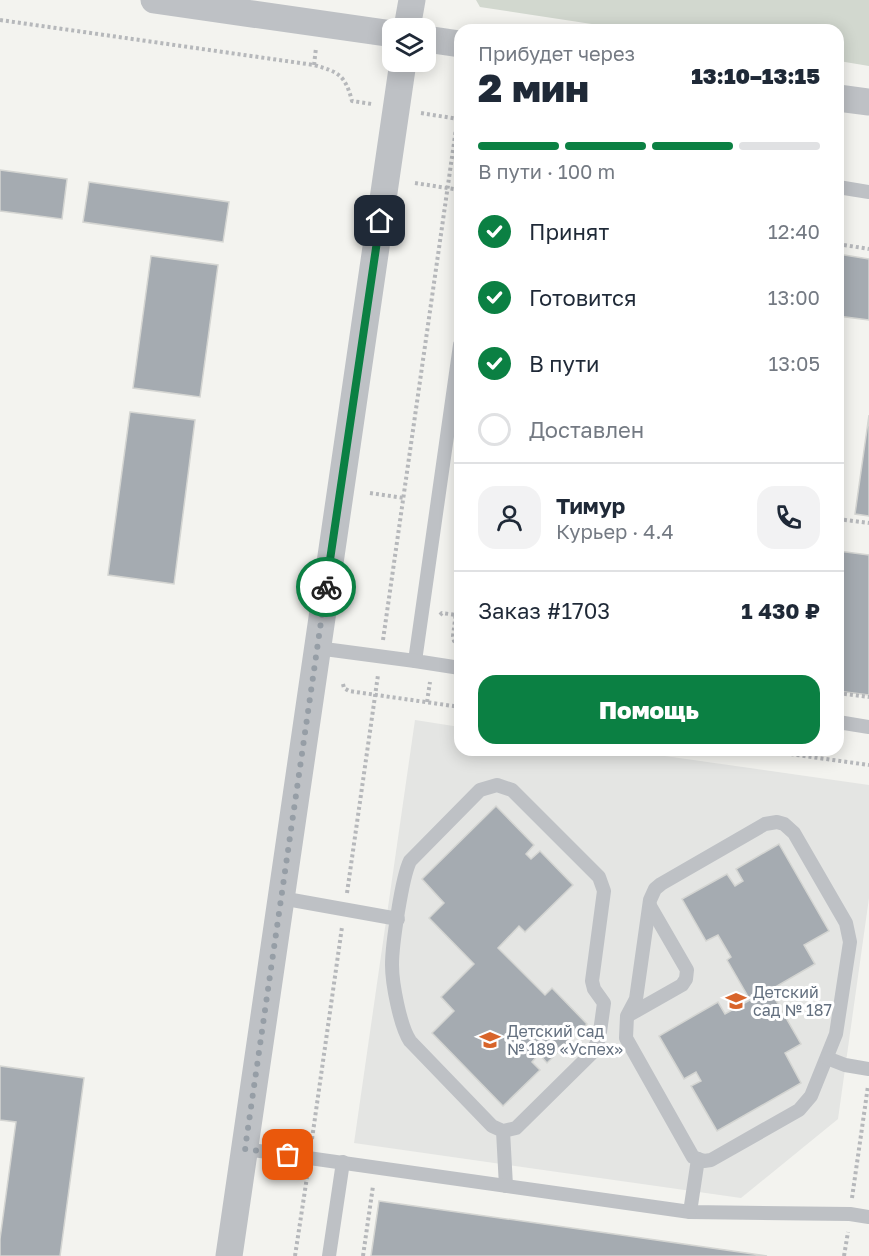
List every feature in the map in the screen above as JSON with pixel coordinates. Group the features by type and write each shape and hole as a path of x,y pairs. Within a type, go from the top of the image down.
{"street":[{"path":"154,0 382,32"},
{"path":"409,18 412,0"},
{"path":"436,40 454,43"},
{"path":"229,1256 401,72"},
{"path":"844,99 869,102"}],"lane":[{"path":"844,188 869,192"},
{"path":"415,662 454,387"},
{"path":"317,648 454,667"},
{"path":"844,723 869,727"},
{"path":"490,786 503,786 512,790 602,881 604,891 592,981 594,989 604,1003 598,1044 591,1054 516,1128 503,1131 492,1126 414,1047 406,1036 392,966 404,875 410,861 480,790 490,786"},
{"path":"777,822 789,827 794,833 848,929 850,942 836,1034 811,1096 799,1110 711,1160 693,1157 627,1042 625,1030 627,1016 636,999 650,906 652,893 661,884 756,830 777,822"},
{"path":"281,898 398,919"},
{"path":"627,1016 682,985 687,975 687,970 650,906"},
{"path":"827,1058 845,1065 869,1069"},
{"path":"503,1131 506,1186"},
{"path":"245,1149 690,1212 850,1214 869,1217"},
{"path":"690,1212 698,1159"},
{"path":"329,1256 343,1162"}],"path":[{"path":"0,20 314,65 333,70 343,78 352,101 454,117"},
{"path":"295,1256 454,146"},
{"path":"415,183 454,189"},
{"path":"844,245 869,249"},
{"path":"370,493 404,498"},
{"path":"844,520 869,523"},
{"path":"439,618 442,613 454,615"},
{"path":"343,684 349,691 454,706"},
{"path":"427,702 429,688"},
{"path":"844,695 854,698 869,698"},
{"path":"811,756 869,765"},
{"path":"844,1256 869,1080"},
{"path":"363,1256 376,1167"}],"shaded area":[{"path":"476,0 869,0 869,66 844,62 844,24 592,24 480,7"},
{"path":"415,720 454,726 454,756 665,756 869,785 869,898 838,1119 741,1198 354,1143"}],"building":[{"path":"0,170 67,179 62,219 0,211"},
{"path":"89,182 229,202 223,242 83,222"},
{"path":"844,255 869,259 869,320 844,317"},
{"path":"151,256 218,265 200,397 133,388"},
{"path":"130,412 195,420 174,584 108,575"},
{"path":"869,415 869,516 855,514"},
{"path":"844,552 869,555 869,695 844,692"},
{"path":"496,806 534,845 526,854 531,859 540,851 573,885 525,932 519,926 498,948 545,995 552,988 587,1024 547,1063 539,1054 532,1062 540,1070 503,1106 432,1033 454,1011 441,997 474,964 429,918 444,903 422,879"},
{"path":"779,844 829,931 804,945 815,964 770,990 801,1044 785,1053 801,1083 717,1131 691,1086 701,1081 696,1072 684,1079 659,1036 718,1002 725,1014 750,1000 727,960 731,957 718,935 706,941 682,899 727,874 735,886 743,881 736,869"},
{"path":"0,1066 84,1078 60,1256 0,1256 0,1239 16,1122 0,1120"},
{"path":"379,1201 614,1234 767,1256 371,1256"}],"way so far":[{"path":"288,1155 245,1149 326,587"}],"place":[{"name":"Детский сад № 187","path":"736,1001"},
{"name":"Детский сад № 189 «Успех»","path":"490,1040"}],"route":[{"path":"326,587 380,221"}]}
